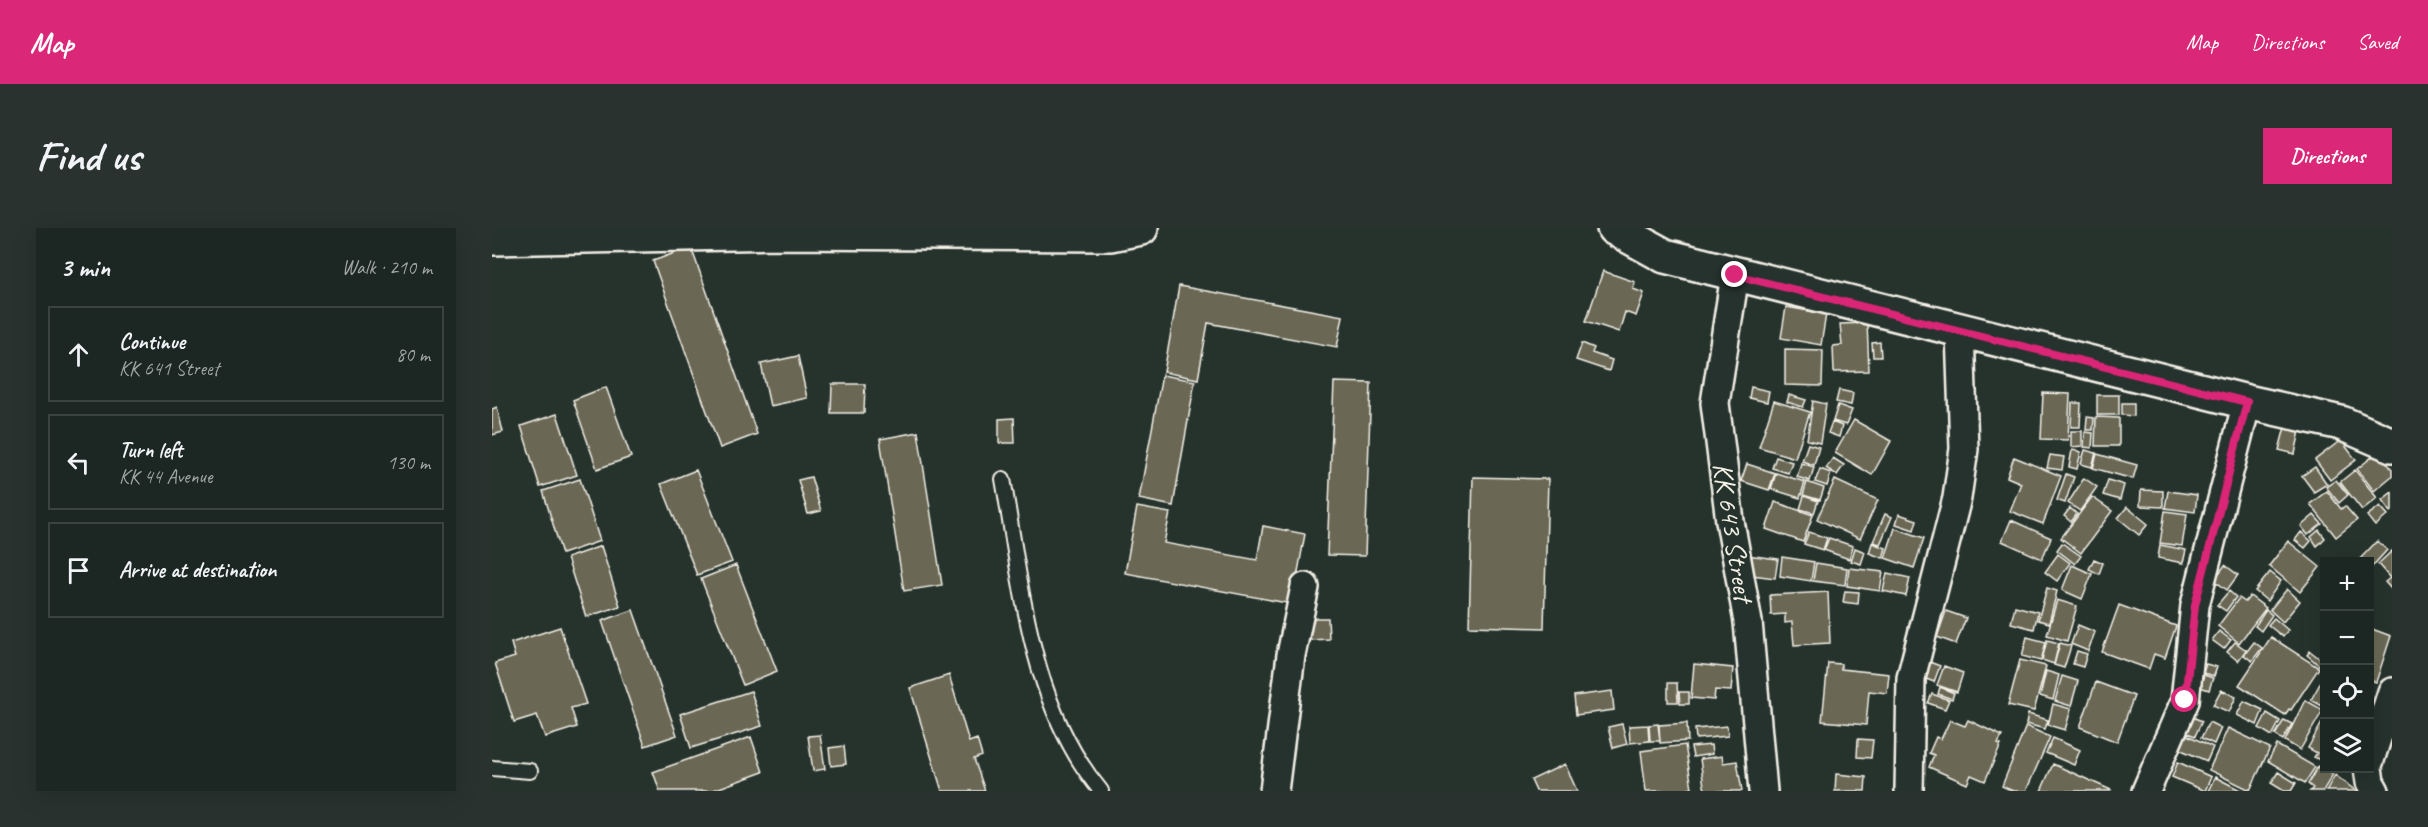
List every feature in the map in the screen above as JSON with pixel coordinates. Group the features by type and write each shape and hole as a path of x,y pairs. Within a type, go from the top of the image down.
{"main road":[{"path":"492,238 778,232 1110,234 1141,228"},
{"path":"1614,228 1665,256 2247,402 2341,423 2392,445"}],"street":[{"name":"KK 643 Street","path":"1735,275 1715,403 1730,521 1748,622 1763,791"},
{"path":"1909,791 1911,678 1957,498 1964,449 1960,331"},
{"path":"2146,791 2185,700 2195,605 2247,402"},
{"path":"1275,791 1291,655 1305,587"},
{"path":"2374,748 2392,692"},
{"path":"2370,773 2375,791"}],"lane":[{"path":"1003,479 1028,619 1050,707 1087,774 1101,791"},
{"path":"492,768 530,771"}],"building":[{"path":"691,247 757,434 720,448 653,261"},
{"path":"1603,271 1635,282 1633,289 1644,293 1636,316 1625,312 1619,332 1586,321"},
{"path":"1179,286 1343,316 1337,347 1208,323 1198,379 1164,372"},
{"path":"1786,307 1826,314 1821,345 1781,338"},
{"path":"1867,323 1869,371 1834,372 1833,346 1842,345 1840,324"},
{"path":"1880,342 1881,357 1873,357 1872,343"},
{"path":"1582,343 1594,348 1592,353 1612,360 1609,371 1576,360"},
{"path":"1785,349 1823,350 1822,386 1785,385"},
{"path":"798,356 807,398 770,406 761,364"},
{"path":"1162,375 1195,381 1173,506 1139,499"},
{"path":"1334,382 1371,383 1365,556 1327,555"},
{"path":"832,384 865,384 864,413 831,413"},
{"path":"606,387 631,457 597,469 573,400"},
{"path":"1751,387 1769,391 1767,402 1749,398"},
{"path":"1839,390 1853,393 1851,405 1836,402"},
{"path":"2043,393 2070,394 2068,440 2041,439"},
{"path":"1789,395 1806,400 1803,407 1787,402"},
{"path":"2097,395 2119,395 2119,415 2097,415"},
{"path":"1774,401 1810,412 1795,458 1759,447"},
{"path":"1813,401 1826,404 1820,443 1807,440"},
{"path":"2072,403 2081,403 2080,427 2071,427"},
{"path":"2122,403 2134,403 2134,416 2122,415"},
{"path":"1838,405 1852,410 1846,425 1833,421"},
{"path":"497,407 503,432 492,435 492,409"},
{"path":"557,414 577,475 540,487 521,426"},
{"path":"2087,417 2094,418 2093,430 2086,430"},
{"path":"2096,417 2119,418 2119,446 2095,446"},
{"path":"1014,418 1015,443 999,443 999,419"},
{"path":"1854,420 1891,441 1872,475 1835,453"},
{"path":"1832,422 1842,426 1839,437 1828,433"},
{"path":"2285,427 2300,431 2295,454 2279,450"},
{"path":"2071,431 2082,431 2082,446 2071,447"},
{"path":"918,432 942,585 904,591 880,439"},
{"path":"2085,432 2093,433 2092,448 2084,447"},
{"path":"2341,440 2356,460 2330,480 2315,460"},
{"path":"1808,444 1819,447 1814,465 1802,461"},
{"path":"2072,450 2081,452 2077,469 2069,467"},
{"path":"2085,450 2096,453 2092,467 2081,464"},
{"path":"2378,452 2392,469 2392,476 2374,491 2357,469"},
{"path":"2097,454 2137,465 2133,479 2093,468"},
{"path":"2050,455 2064,457 2062,470 2047,468"},
{"path":"1776,457 1792,462 1788,473 1772,468"},
{"path":"2014,457 2061,476 2043,524 2010,511 2021,483 2007,477"},
{"path":"1833,458 1844,465 1837,475 1826,468"},
{"path":"1801,463 1814,467 1810,481 1797,477"},
{"path":"1747,464 1775,473 1769,490 1741,481"},
{"path":"2315,467 2327,484 2314,492 2302,476"},
{"path":"1820,469 1831,473 1827,486 1815,482"},
{"path":"696,470 732,562 697,575 661,484"},
{"path":"2355,470 2377,498 2362,510 2340,482"},
{"path":"1776,473 1805,482 1800,498 1771,489"},
{"path":"2066,474 2074,477 2065,503 2057,500"},
{"path":"811,477 821,511 808,514 798,480"},
{"path":"1473,477 1548,479 1544,628 1469,626"},
{"path":"2084,478 2097,487 2080,511 2068,503"},
{"path":"580,479 600,541 562,554 543,491"},
{"path":"1835,480 1878,500 1860,539 1817,519"},
{"path":"2108,480 2124,485 2120,500 2103,495"},
{"path":"2336,480 2348,495 2339,503 2326,487"},
{"path":"1807,482 1824,488 1820,500 1803,495"},
{"path":"2141,490 2163,491 2163,507 2140,506"},
{"path":"2168,491 2197,495 2195,512 2165,508"},
{"path":"2327,491 2341,509 2345,506 2357,520 2336,537 2310,504"},
{"path":"2392,492 2392,511 2391,512 2382,500"},
{"path":"1804,496 1818,501 1814,513 1800,509"},
{"path":"2092,497 2112,511 2081,553 2061,538"},
{"path":"1775,502 1813,515 1803,542 1766,529"},
{"path":"2380,506 2388,515 2375,526 2367,516"},
{"path":"1137,507 1170,513 1164,543 1257,560 1263,526 1305,534 1292,604 1125,573"},
{"path":"2127,507 2148,524 2139,535 2118,518"},
{"path":"2070,508 2077,514 2071,522 2064,516"},
{"path":"2165,511 2187,514 2182,546 2160,543"},
{"path":"1885,514 1892,517 1880,544 1873,542"},
{"path":"1899,514 1917,520 1914,530 1896,524"},
{"path":"2314,515 2322,524 2308,535 2301,526"},
{"path":"2011,520 2051,538 2042,559 2002,541"},
{"path":"1895,528 1924,538 1914,568 1885,558"},
{"path":"2319,530 2325,538 2317,546 2311,537"},
{"path":"1809,532 1827,538 1823,550 1804,544"},
{"path":"2301,532 2311,541 2305,548 2295,540"},
{"path":"1829,538 1853,546 1849,559 1824,550"},
{"path":"2288,541 2320,567 2300,592 2269,566"},
{"path":"2377,541 2387,550 2374,565 2374,557 2362,557"},
{"path":"1872,543 1886,548 1883,558 1869,553"},
{"path":"2062,543 2081,556 2075,564 2057,550"},
{"path":"2160,545 2186,550 2183,563 2158,558"},
{"path":"601,546 620,606 586,617 567,558"},
{"path":"1855,548 1865,552 1861,564 1851,561"},
{"path":"2392,551 2392,590 2385,582 2390,578 2378,564"},
{"path":"2058,554 2070,563 2057,581 2045,572"},
{"path":"1746,555 1778,559 1775,578 1744,574"},
{"path":"1782,557 1814,562 1811,581 1780,576"},
{"path":"2094,559 2103,563 2099,574 2089,569"},
{"path":"1816,563 1847,568 1845,585 1813,581"},
{"path":"736,565 777,671 743,685 701,579"},
{"path":"2072,565 2092,574 2082,599 2062,590"},
{"path":"2225,565 2238,575 2227,590 2214,580"},
{"path":"1849,568 1883,572 1880,591 1847,586"},
{"path":"2270,572 2281,581 2267,601 2255,591"},
{"path":"1887,573 1910,578 1906,596 1883,591"},
{"path":"2047,588 2057,591 2049,623 2038,620"},
{"path":"2287,589 2300,601 2283,622 2270,610"},
{"path":"1845,591 1859,592 1858,604 1843,602"},
{"path":"2229,591 2236,597 2226,611 2217,605"},
{"path":"1828,592 1830,643 1794,645 1792,622 1785,623 1785,614 1771,615 1770,595"},
{"path":"2250,596 2266,608 2239,643 2218,626 2239,598 2245,602"},
{"path":"2057,600 2077,606 2067,641 2047,635"},
{"path":"2119,605 2176,626 2165,658 2154,654 2149,669 2102,652"},
{"path":"2015,606 2038,612 2034,629 2011,623"},
{"path":"633,610 677,735 645,746 602,621"},
{"path":"2266,610 2272,615 2261,631 2255,626"},
{"path":"1946,611 1966,618 1956,644 1937,637"},
{"path":"1309,618 1328,618 1329,639 1310,640"},
{"path":"2274,618 2288,630 2283,637 2268,625"},
{"path":"2078,625 2095,632 2088,651 2071,644"},
{"path":"560,627 586,704 571,708 577,727 545,737 537,715 514,722 495,663 515,657 511,643"},
{"path":"2374,630 2391,636 2376,682 2374,681"},
{"path":"2219,631 2231,640 2224,649 2212,640"},
{"path":"2027,637 2046,642 2041,661 2022,656"},
{"path":"2271,637 2319,668 2291,710 2289,709 2285,715 2239,685"},
{"path":"2047,640 2059,643 2054,664 2042,660"},
{"path":"2235,642 2246,650 2238,661 2227,652"},
{"path":"2254,642 2262,648 2252,661 2244,655"},
{"path":"2060,643 2071,646 2064,668 2054,665"},
{"path":"2077,651 2087,654 2083,667 2073,664"},
{"path":"2310,651 2320,659 2320,666 2307,655"},
{"path":"2020,660 2046,666 2034,711 2008,705"},
{"path":"1927,661 1940,666 1934,682 1921,677"},
{"path":"1828,663 1841,664 1841,669 1889,674 1887,693 1869,691 1866,725 1822,721"},
{"path":"1694,664 1733,668 1731,691 1715,690 1714,700 1691,698"},
{"path":"2206,664 2217,667 2214,676 2203,673"},
{"path":"1944,666 1963,673 1957,692 1937,685"},
{"path":"2046,671 2059,675 2053,700 2040,696"},
{"path":"949,675 969,742 977,739 982,756 974,759 985,791 942,791 910,688"},
{"path":"2204,675 2213,678 2209,690 2200,687"},
{"path":"2062,676 2078,681 2071,706 2055,701"},
{"path":"2096,682 2134,696 2117,742 2080,727"},
{"path":"1668,683 1677,683 1678,702 1668,702"},
{"path":"2320,684 2320,705 2311,700"},
{"path":"1940,687 1954,693 1952,699 1938,694"},
{"path":"2221,690 2236,697 2229,712 2213,705"},
{"path":"751,691 762,726 691,748 680,714"},
{"path":"1612,691 1614,710 1576,715 1574,696"},
{"path":"1679,692 1689,692 1689,704 1680,704"},
{"path":"1932,694 1949,700 1945,709 1928,703"},
{"path":"2305,700 2320,708 2320,715 2300,750 2285,741"},
{"path":"2244,701 2263,710 2257,725 2237,715"},
{"path":"2053,704 2071,709 2065,730 2048,725"},
{"path":"2267,713 2280,721 2272,736 2259,728"},
{"path":"2028,714 2048,720 2045,729 2026,724"},
{"path":"2190,716 2202,721 2195,736 2183,731"},
{"path":"1950,720 1965,726 1968,720 2002,736 1998,744 2001,745 1985,781 1971,775 1967,784 1929,767 1934,755 1929,753 1936,737 1941,739"},
{"path":"2284,720 2292,724 2283,740 2275,735"},
{"path":"2209,722 2221,728 2214,744 2201,738"},
{"path":"1687,723 1688,741 1660,743 1659,725"},
{"path":"1622,724 1627,744 1613,748 1608,727"},
{"path":"1658,724 1660,741 1650,741 1649,725"},
{"path":"1648,725 1649,741 1630,743 1629,726"},
{"path":"1727,726 1728,736 1696,739 1695,729"},
{"path":"2026,726 2050,737 2026,791 2013,791 2002,786"},
{"path":"2320,726 2320,760 2314,757 2317,753 2308,748"},
{"path":"2228,728 2270,748 2250,790 2209,770"},
{"path":"2185,734 2213,747 2207,761 2179,749"},
{"path":"820,735 825,769 813,771 808,736"},
{"path":"751,737 763,772 711,791 660,791 653,772"},
{"path":"2053,738 2080,750 2074,765 2046,753"},
{"path":"1858,739 1873,740 1871,758 1857,757"},
{"path":"1685,745 1692,788 1683,791 1646,791 1641,751"},
{"path":"1711,745 1712,754 1693,757 1691,747"},
{"path":"2277,745 2315,767 2305,783 2268,761"},
{"path":"844,746 846,764 831,766 829,748"},
{"path":"1722,756 1723,763 1737,761 1742,791 1706,791 1700,759"},
{"path":"2178,762 2211,777 2205,791 2172,777"},
{"path":"1565,764 1577,791 1536,791 1531,780"},
{"path":"2053,764 2111,790 2041,791"},
{"path":"2318,766 2320,773 2333,774 2323,791 2310,791 2313,788 2308,784"},
{"path":"2278,772 2296,783 2291,791 2284,791 2271,783"},
{"path":"1836,774 1866,777 1865,791 1835,791"},
{"path":"2335,775 2356,791 2326,791"},
{"path":"2215,777 2242,791 2208,791"}],"route":[{"path":"1735,275 2247,402 2195,605 2185,700"}]}
